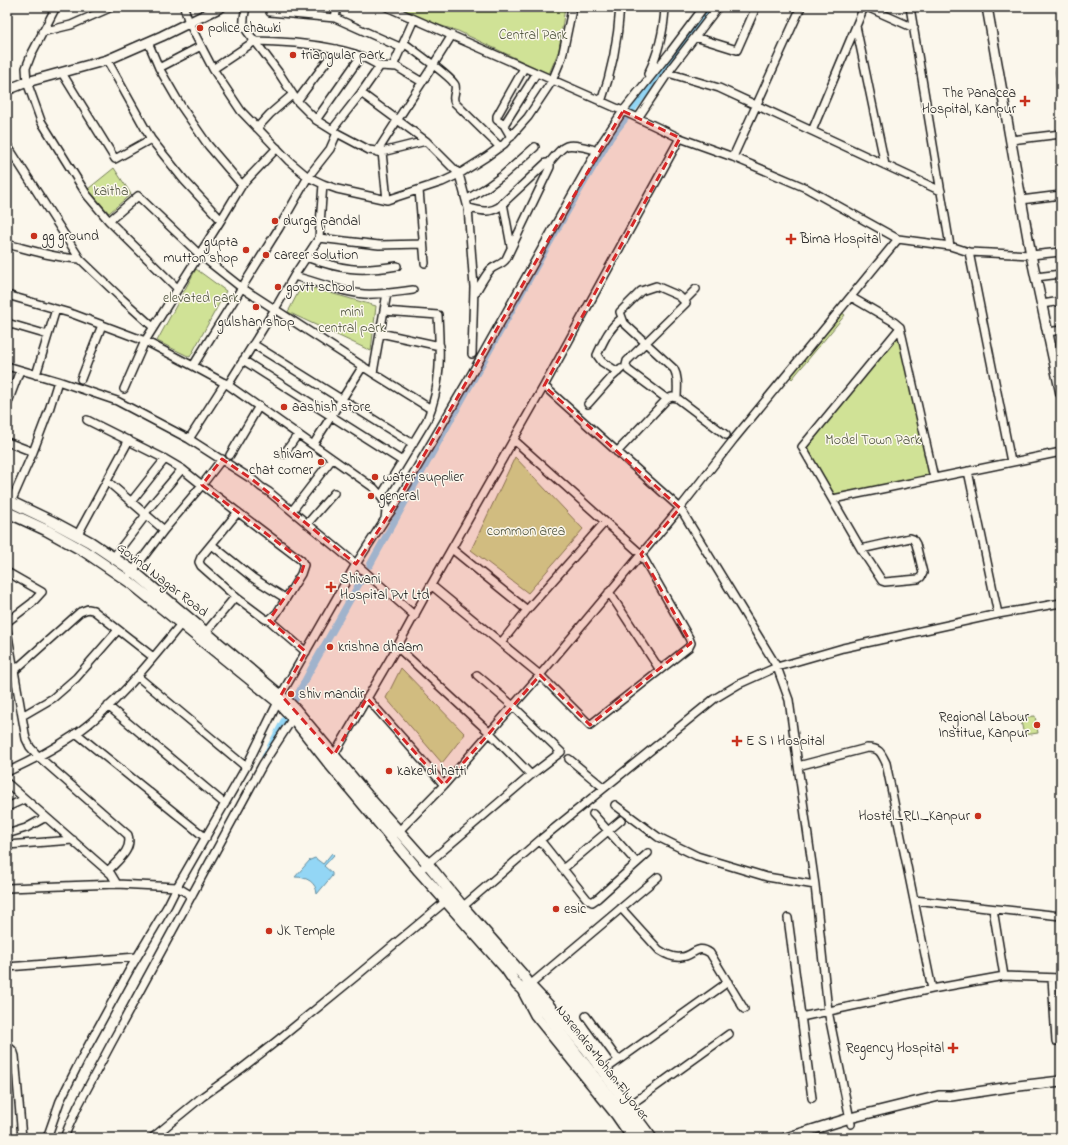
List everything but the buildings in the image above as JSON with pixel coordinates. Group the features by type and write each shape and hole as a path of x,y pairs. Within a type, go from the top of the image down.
{"main road":[{"name":"Govind Nagar Road","path":"8,506 51,521 90,542 133,572 206,632 282,701"},
{"name":"Govind Nagar Road","path":"8,506 46,530 84,551 126,580 282,701"},
{"path":"282,701 395,835 419,871 446,901 460,910"},
{"path":"395,835 427,863 460,910"},
{"name":"Narendra Mohan Flyover","path":"460,910 523,975 526,987 539,1005 642,1138"}],"street":[{"path":"56,7 42,32 26,68 27,82 42,121 87,195 109,221 177,288"},
{"path":"42,32 71,24 112,7"},
{"path":"184,7 189,23 213,69 241,111 289,161 308,177 323,184 337,189 387,200 442,182 459,174 486,157 511,137 528,117 552,81 562,57 571,14 571,7"},
{"path":"7,90 27,82 107,60 162,36 221,7"},
{"path":"246,7 243,22 246,31 279,73 292,95 316,120 334,132 366,149 379,152 426,141"},
{"path":"335,18 337,7"},
{"path":"387,7 680,138 733,157 806,188 898,239 950,246 969,252 1031,255 1061,252"},
{"path":"601,102 614,57 619,28 620,7"},
{"path":"645,83 661,39 665,7"},
{"path":"47,1138 60,1101 78,1066 137,957 246,767 282,701 306,652 356,564 394,507 456,402 597,151 645,83 704,7"},
{"path":"638,118 668,73 718,7"},
{"path":"695,37 736,50 756,7"},
{"path":"733,157 801,7"},
{"path":"812,131 856,26 866,7 914,28"},
{"path":"910,7 950,246"},
{"path":"987,7 1031,255 1048,332 1058,365 1061,394"},
{"path":"270,12 335,18 403,45 434,65 455,84 453,98 455,103 500,147"},
{"path":"394,66 414,19"},
{"path":"856,26 885,165"},
{"path":"387,200 379,152 397,119 434,65 452,35"},
{"path":"213,69 255,41 290,42 336,49 361,56 380,66 394,66 422,82"},
{"path":"148,42 159,68 196,129 242,185"},
{"path":"159,68 201,46"},
{"path":"297,101 336,49"},
{"path":"316,120 361,56"},
{"path":"107,60 151,139 184,180 221,220"},
{"path":"1061,65 1061,79"},
{"path":"193,366 279,228 308,177 330,149 334,132 380,66"},
{"path":"511,137 504,125 497,120 497,116 524,68"},
{"path":"62,73 114,159 151,139"},
{"path":"668,73 719,88 942,192"},
{"path":"504,125 536,74"},
{"path":"362,93 426,141 459,174 468,208 474,295 472,354"},
{"path":"257,128 270,114 292,95"},
{"path":"1011,140 1061,134"},
{"path":"331,758 398,647 431,585 544,386 680,138"},
{"path":"468,208 489,211 494,210 541,167 548,163 564,146 570,144 592,149"},
{"path":"7,145 80,259 154,327"},
{"path":"466,200 492,184 535,147"},
{"path":"124,389 145,341 242,185 277,148"},
{"path":"474,295 489,271 504,262 550,166 548,163"},
{"path":"189,439 243,360 319,238 323,184"},
{"path":"419,190 425,263"},
{"path":"1022,200 1061,195"},
{"path":"109,221 138,196 199,254 242,288 431,409"},
{"path":"503,203 511,247"},
{"path":"319,238 379,245 423,244"},
{"path":"395,835 444,785 540,675 680,508 734,439 898,239"},
{"path":"7,244 53,256 80,259"},
{"path":"969,252 1011,462"},
{"path":"306,257 344,269 369,270 397,266"},
{"path":"1036,277 1061,274"},
{"path":"294,276 348,292 365,294 414,290"},
{"path":"677,398 676,373 674,369 624,322 620,312 641,291 656,286 679,296 684,301"},
{"path":"667,399 628,370 626,365 627,361 686,303 684,301 696,289"},
{"path":"373,373 387,293"},
{"path":"7,295 73,314 145,341 226,384 374,488 381,496 385,504 385,519"},
{"path":"851,298 888,318 900,327 934,478"},
{"path":"1042,304 1061,301"},
{"path":"36,375 56,309"},
{"path":"381,496 427,420 436,389 440,363 438,314 384,311"},
{"path":"618,372 602,362 597,355 602,343 613,325 622,318"},
{"path":"7,323 48,335"},
{"path":"81,379 102,325"},
{"path":"861,549 910,538 913,539 916,544 923,573 921,578 885,582 882,581 861,549 802,448 900,327"},
{"path":"1048,332 1061,330"},
{"path":"380,333 440,346"},
{"path":"253,344 413,444"},
{"path":"243,360 402,461"},
{"path":"7,366 117,401 189,439 254,480 356,564 415,616"},
{"path":"313,445 363,366"},
{"path":"588,404 618,372 627,367"},
{"path":"7,405 20,370"},
{"path":"8,506 33,452 58,381"},
{"path":"544,386 680,508 777,667 789,700 815,886 828,1011 851,1121"},
{"path":"617,452 667,399 672,397 677,398 726,435"},
{"path":"230,455 259,406"},
{"path":"87,420 166,459 182,469 301,560 304,565 301,574 277,612 269,620"},
{"path":"284,454 298,434"},
{"path":"77,536 129,440"},
{"path":"431,585 540,675 590,725 689,647 691,643 689,638 641,554 514,440"},
{"path":"7,442 33,452"},
{"path":"833,499 1061,452"},
{"path":"131,502 166,459"},
{"path":"292,511 332,459"},
{"path":"126,580 164,530 222,460"},
{"path":"113,558 145,514 182,469"},
{"path":"968,471 998,614"},
{"path":"107,481 164,530"},
{"path":"307,524 334,493"},
{"path":"238,512 201,557 199,562 201,566 235,597 265,620 269,620 306,652"},
{"path":"501,642 527,610 605,522"},
{"path":"212,544 253,578 285,598"},
{"path":"452,549 527,610"},
{"path":"7,572 42,592 32,604 7,622"},
{"path":"609,592 660,670"},
{"path":"206,632 235,597"},
{"path":"460,910 540,840 604,788 714,699 739,684 777,667 843,648 998,614 1061,603"},
{"path":"14,671 80,612 88,609 92,610 153,657"},
{"path":"7,772 39,758 76,733 108,706 137,676 181,624"},
{"path":"7,630 26,739 30,747 39,758 128,835 130,843 127,850 108,871"},
{"path":"22,716 53,698 76,678 118,630"},
{"path":"398,647 490,733 531,776"},
{"path":"419,871 561,752 513,706 477,675"},
{"path":"137,676 246,767"},
{"path":"367,698 444,785"},
{"path":"108,706 225,804"},
{"path":"64,1138 70,1122 107,1051 268,756 293,714"},
{"path":"76,733 206,838"},
{"path":"798,766 867,748 874,748 879,751 886,763 932,989"},
{"path":"569,759 604,788"},
{"path":"7,783 108,871 117,884"},
{"path":"7,807 25,799"},
{"path":"615,805 658,837 697,856 767,877 815,886"},
{"path":"593,814 636,864"},
{"path":"7,834 26,828 46,817"},
{"path":"563,869 621,820"},
{"path":"7,845 73,840"},
{"path":"540,840 587,899 592,902 648,853"},
{"path":"526,987 658,877"},
{"path":"7,888 117,884 177,887 192,896"},
{"path":"914,900 1061,916"},
{"path":"152,1138 202,1097 254,1059 446,901"},
{"path":"621,908 664,953 680,958 699,949 710,953 744,1009"},
{"path":"993,909 1004,976"},
{"path":"788,918 812,1098"},
{"path":"7,967 137,957"},
{"path":"801,1018 932,989 1004,976 1061,978"},
{"path":"1052,978 1056,1041"},
{"path":"602,1072 728,982"},
{"path":"526,987 549,1005 652,1138"},
{"path":"526,987 535,1015 616,1115 632,1138"},
{"path":"586,1016 618,1060"},
{"path":"628,1106 729,1034"},
{"path":"7,1047 14,1052 15,1056 22,1138"},
{"path":"786,1138 939,1096 951,1096 1061,1080"},
{"path":"806,1138 851,1121"}],"highlighted area":[{"path":"623,111 680,138 544,386 680,508 641,554 691,643 590,725 540,675 444,785 367,698 334,755 281,695 306,652 269,620 301,574 304,565 297,557 202,485 222,459 253,480 356,564 394,507"}],"green space":[{"name":"Central Park","path":"381,7 565,7 559,50 549,74 458,31"},
{"name":"kaitha","path":"114,168 131,194 109,213 88,189"},
{"name":"elevated park","path":"196,269 226,291 190,357 157,341"},
{"name":"mini central park","path":"302,285 376,306 371,351 288,312"},
{"path":"841,312 845,315 792,379 788,375"},
{"name":"Model Town Park","path":"899,329 934,478 833,499 802,447"},
{"name":"common area","path":"515,457 583,529 528,593 471,550"},
{"path":"401,668 465,734 442,763 386,698"},
{"path":"1035,716 1038,733 1024,735 1020,717"}],"water":[{"path":"332,853 334,855 324,866 332,873 332,876 317,894 313,883 307,879 295,877 310,860 315,858 323,864"}],"waterway":[{"path":"370,565 542,256 611,137 711,7"},
{"path":"265,757 310,671 364,575"}],"place":[{"name":"police chawki","path":"200,28"},
{"name":"triangular park","path":"293,55"},
{"name":"The Panacea Hospital, Kanpur","path":"1025,101"},
{"name":"durga pandal","path":"275,221"},
{"name":"gg ground","path":"34,236"},
{"name":"Bima Hospital","path":"791,239"},
{"name":"gupta mutton shop","path":"246,250"},
{"name":"career solution","path":"266,255"},
{"name":"govtt school","path":"278,287"},
{"name":"gulshan shop","path":"256,307"},
{"name":"aashish store","path":"284,407"},
{"name":"shivam chat corner","path":"321,462"},
{"name":"water supplier","path":"375,477"},
{"name":"general","path":"371,496"},
{"name":"Shivani Hospital Pvt Ltd","path":"331,587"},
{"name":"krishna dhaam","path":"330,647"},
{"name":"shiv mandir","path":"291,694"},
{"name":"Regional Labour Institue, Kanpur","path":"1037,725"},
{"name":"E S I Hospital","path":"737,741"},
{"name":"kake di hatti","path":"389,771"},
{"name":"Hostel_RLI_Kanpur","path":"978,816"},
{"name":"esic","path":"556,909"},
{"name":"JK Temple","path":"269,931"},
{"name":"Regency Hospital","path":"953,1048"}]}
